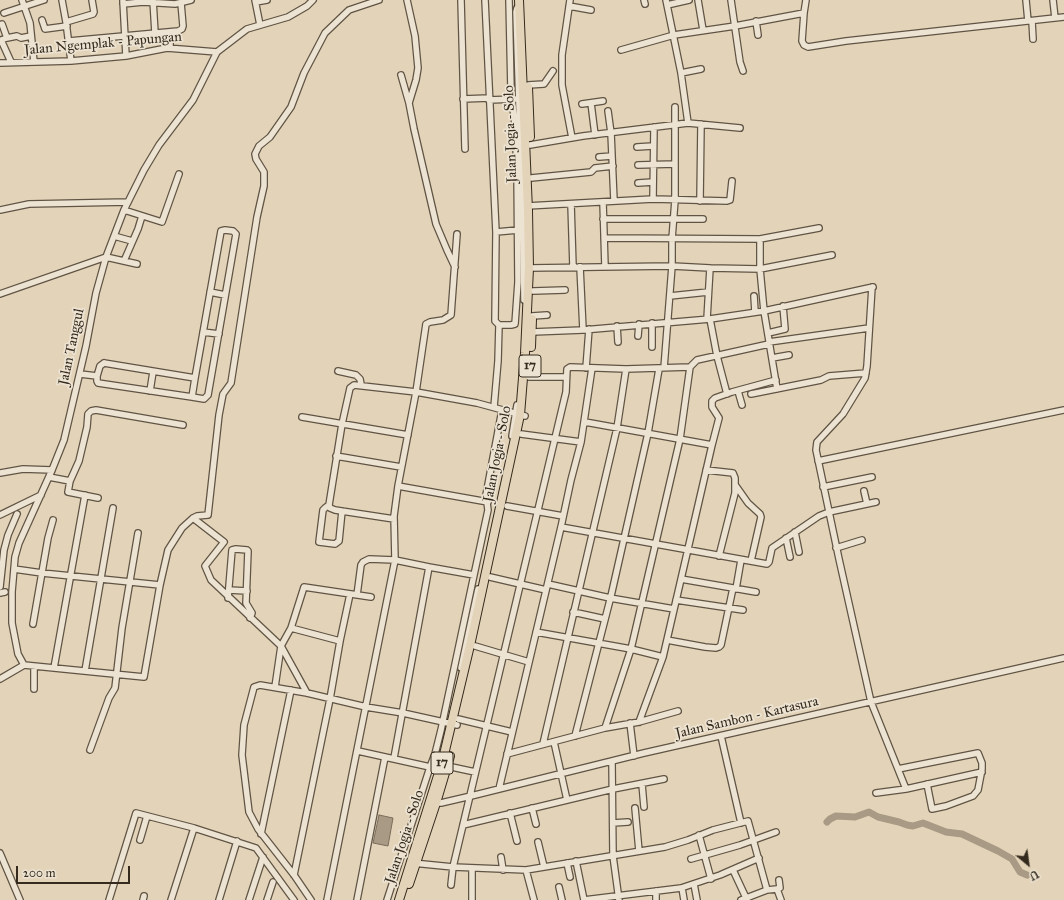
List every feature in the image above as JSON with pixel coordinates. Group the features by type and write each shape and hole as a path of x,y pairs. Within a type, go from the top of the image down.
{"highway":[{"name":"Jalan Jogja - Solo","path":"520,1 528,85 523,99 530,145 530,205"},
{"name":"Jalan Jogja - Solo","path":"433,803 442,763 475,646 490,577 520,415 529,377 533,291 530,205 523,99 520,1"},
{"name":"Jalan Jogja - Solo","path":"399,900 447,766 454,723 454,709 502,506 521,434 520,415 525,353 525,323 531,268"},
{"name":"Jalan Jogja - Solo","path":"404,900 413,863"}],"street":[{"path":"4,12 23,3 44,0"},
{"path":"62,0 67,24 71,61"},
{"path":"42,20 45,29 67,24 93,14 92,0"},
{"path":"126,56 123,2 152,1 175,4 191,0"},
{"path":"260,24 255,1 267,0"},
{"path":"0,679 24,665 144,677 160,585 168,550 182,528 193,518 208,515 219,415 223,394 231,383 257,217 264,186 263,170 256,159 256,154 260,146 270,137 291,107 304,73 325,33 349,10 379,0"},
{"path":"407,0 418,68 409,103"},
{"path":"461,0 465,149"},
{"path":"485,0 496,232 495,318 499,325 494,407"},
{"path":"509,0 518,230 518,282 515,324"},
{"path":"688,0 666,2 681,73 688,123"},
{"path":"698,0 703,30"},
{"path":"731,0 740,62 743,71"},
{"path":"806,0 802,40 804,45 808,47 846,41 1064,17"},
{"path":"1026,0 1033,39"},
{"path":"1053,0 1055,18"},
{"path":"152,1 155,33"},
{"path":"23,3 29,20 32,36 34,62"},
{"path":"69,41 178,31 182,29 181,3"},
{"path":"216,52 247,29 288,17 308,3"},
{"path":"572,138 562,85 562,55 570,3 591,10"},
{"path":"621,50 674,35 735,26 804,13"},
{"path":"756,21 758,35"},
{"path":"2,24 7,38"},
{"path":"170,32 170,48"},
{"path":"11,62 1,40 18,36 21,38 32,36"},
{"name":"Jalan Ngemplak - Papungan","path":"0,63 71,61 126,56 170,48 216,52"},
{"name":"Jalan Tanggul","path":"24,665 18,654 12,623 14,569 19,543 52,470 65,435 80,374 96,292 106,257 124,210 144,170 159,145 193,100 216,52"},
{"path":"681,73 701,69"},
{"path":"528,85 544,84 553,71"},
{"path":"401,75 409,103 433,213 442,239 456,268"},
{"path":"405,88 414,87"},
{"path":"463,99 523,99 525,323 499,325"},
{"path":"582,104 603,101"},
{"path":"591,103 595,135"},
{"path":"575,736 624,539 661,368 670,296 672,266 672,239 675,200 675,107"},
{"path":"608,111 611,133 614,201"},
{"path":"530,145 675,124 688,123 740,128"},
{"path":"700,200 701,124"},
{"path":"653,199 654,127"},
{"path":"637,147 654,146"},
{"path":"599,157 612,156"},
{"path":"638,165 675,164"},
{"path":"531,178 591,172 595,168 613,166"},
{"path":"124,210 162,222 179,174"},
{"path":"530,205 653,199 729,201 732,181"},
{"path":"638,183 653,182"},
{"path":"0,210 29,204 128,202"},
{"path":"602,202 605,267"},
{"path":"571,204 573,267"},
{"path":"124,261 142,216"},
{"path":"603,219 703,219"},
{"path":"604,238 760,239 819,228"},
{"path":"192,397 221,231 229,230 235,232 236,234 208,396 204,399 98,383 97,381 100,366 104,363 195,378"},
{"path":"496,232 518,230"},
{"path":"328,900 395,560 394,519 398,486 416,392 426,326 430,322 443,320 451,316 456,268 457,234"},
{"path":"114,236 132,241"},
{"path":"760,239 760,269 764,311 777,389"},
{"path":"531,268 672,266 760,269 832,255"},
{"path":"0,294 106,257 137,264"},
{"path":"498,789 585,422 589,368 580,267"},
{"path":"710,268 708,319 728,394"},
{"path":"532,332 708,319 764,311 872,287 866,373 864,380 843,414 817,442 816,450 836,548 871,702 906,789"},
{"path":"533,291 565,290"},
{"path":"210,292 225,295"},
{"path":"670,296 708,292"},
{"path":"754,296 755,312"},
{"path":"768,333 785,329 783,306"},
{"path":"532,316 547,315"},
{"path":"652,323 652,347"},
{"path":"638,336 639,324"},
{"path":"617,326 618,342"},
{"path":"605,728 631,649 642,603 680,439 690,367 697,360 769,343 869,328"},
{"path":"203,332 219,334"},
{"path":"772,358 789,355"},
{"path":"451,885 453,867 566,392 566,370 568,368 690,367"},
{"path":"543,744 617,428 626,368"},
{"path":"338,371 356,376 360,379 361,384"},
{"path":"150,391 153,372"},
{"path":"751,394 821,380 829,376 866,373"},
{"path":"80,374 97,376"},
{"path":"529,377 566,377"},
{"path":"639,722 663,657 706,470 720,417 712,407 712,401 714,398 776,380"},
{"path":"342,511 339,541 335,544 319,542 323,510 329,505 336,456 350,388 356,384 416,392 494,407 520,415"},
{"path":"738,391 742,405"},
{"path":"98,498 68,492 70,481 79,461 87,427 87,417 91,411 96,410 183,425"},
{"path":"387,900 435,754 443,721 488,510 486,495 502,410"},
{"path":"818,461 1064,410"},
{"path":"302,417 408,435"},
{"path":"585,422 712,445"},
{"path":"521,434 581,442"},
{"path":"336,456 401,467"},
{"path":"0,474 23,469 52,470"},
{"path":"706,470 733,474 735,478 735,494 719,556"},
{"path":"49,477 70,481"},
{"path":"823,487 872,477"},
{"path":"398,486 488,502"},
{"path":"736,486 748,503 760,514 761,517 751,561"},
{"path":"864,491 867,504"},
{"path":"0,515 41,495"},
{"path":"54,668 85,495"},
{"path":"561,527 655,545 769,564 772,548 819,516 829,512 876,502"},
{"path":"329,505 332,509 394,519"},
{"path":"502,506 563,516"},
{"path":"85,671 113,508"},
{"path":"0,587 1,566 5,545 17,514"},
{"path":"193,518 224,542 205,566 211,580 228,598 281,646 307,693"},
{"path":"33,624 48,538 53,520"},
{"path":"795,532 799,552"},
{"path":"90,750 109,698 114,690 138,533"},
{"path":"786,538 790,557"},
{"path":"836,548 862,540"},
{"path":"228,598 232,550 236,548 248,551 246,605 252,613 250,618"},
{"path":"356,595 361,565 369,559 395,560 474,575"},
{"path":"667,640 716,648 719,647 730,609 741,560"},
{"path":"394,758 429,567"},
{"path":"14,569 130,583 160,585"},
{"path":"490,577 547,587 579,590 610,598 674,609"},
{"path":"681,579 756,592"},
{"path":"275,687 281,646 291,628 304,587 371,597"},
{"path":"229,590 246,591"},
{"path":"294,875 350,594"},
{"path":"676,600 743,610"},
{"path":"574,612 605,619"},
{"path":"291,628 340,641"},
{"path":"536,632 631,649 663,657"},
{"path":"475,646 529,662"},
{"name":"Jalan Sambon - Kartasura","path":"433,803 471,796 634,756 1064,658"},
{"path":"34,666 34,689"},
{"path":"311,900 294,875 261,834 249,812 242,758 244,725 254,687 258,685 275,687 366,707 454,723 487,726 512,732"},
{"path":"261,834 291,690"},
{"path":"507,754 605,728 639,722 678,711"},
{"path":"396,900 454,723"},
{"path":"630,723 634,756"},
{"path":"721,736 741,823"},
{"path":"554,742 567,800"},
{"path":"358,751 430,767"},
{"path":"898,769 978,753 982,763 982,772 976,794 961,801 932,809 927,784"},
{"path":"357,900 385,757"},
{"path":"612,762 613,856 619,898"},
{"path":"447,766 476,772"},
{"path":"876,793 906,789 982,772"},
{"path":"463,825 613,789 664,779"},
{"path":"642,784 644,807"},
{"path":"532,808 536,824"},
{"path":"635,808 639,851"},
{"path":"109,900 136,813 194,828 256,848 294,900"},
{"path":"510,813 517,841"},
{"path":"140,840 147,816"},
{"path":"613,823 628,822"},
{"path":"413,863 453,867 526,870 670,845 699,835 749,822 767,890"},
{"path":"171,900 194,828"},
{"path":"690,859 776,832"},
{"path":"699,835 711,879"},
{"path":"219,900 237,841"},
{"path":"538,842 544,866"},
{"path":"0,853 20,900"},
{"path":"249,900 263,857"},
{"path":"501,857 503,870"},
{"path":"576,861 586,900 619,898 680,888 711,879 759,858"},
{"path":"567,862 570,877"},
{"path":"472,868 472,900"},
{"path":"526,870 534,900"},
{"path":"734,870 745,899 767,890 777,889 781,886 779,880"},
{"path":"267,900 273,882"},
{"path":"694,884 697,900"},
{"path":"559,887 562,900"},
{"path":"680,888 684,900"},
{"path":"777,889 781,900"},
{"path":"656,891 656,900"}],"shaded area":[{"path":"379,815 393,818 388,846 373,843"}],"waterway":[{"path":"827,822 836,816 855,817 869,812 878,817 907,825 913,826 923,823 946,832 962,834 998,851 1012,859 1020,872 1027,875"}]}
